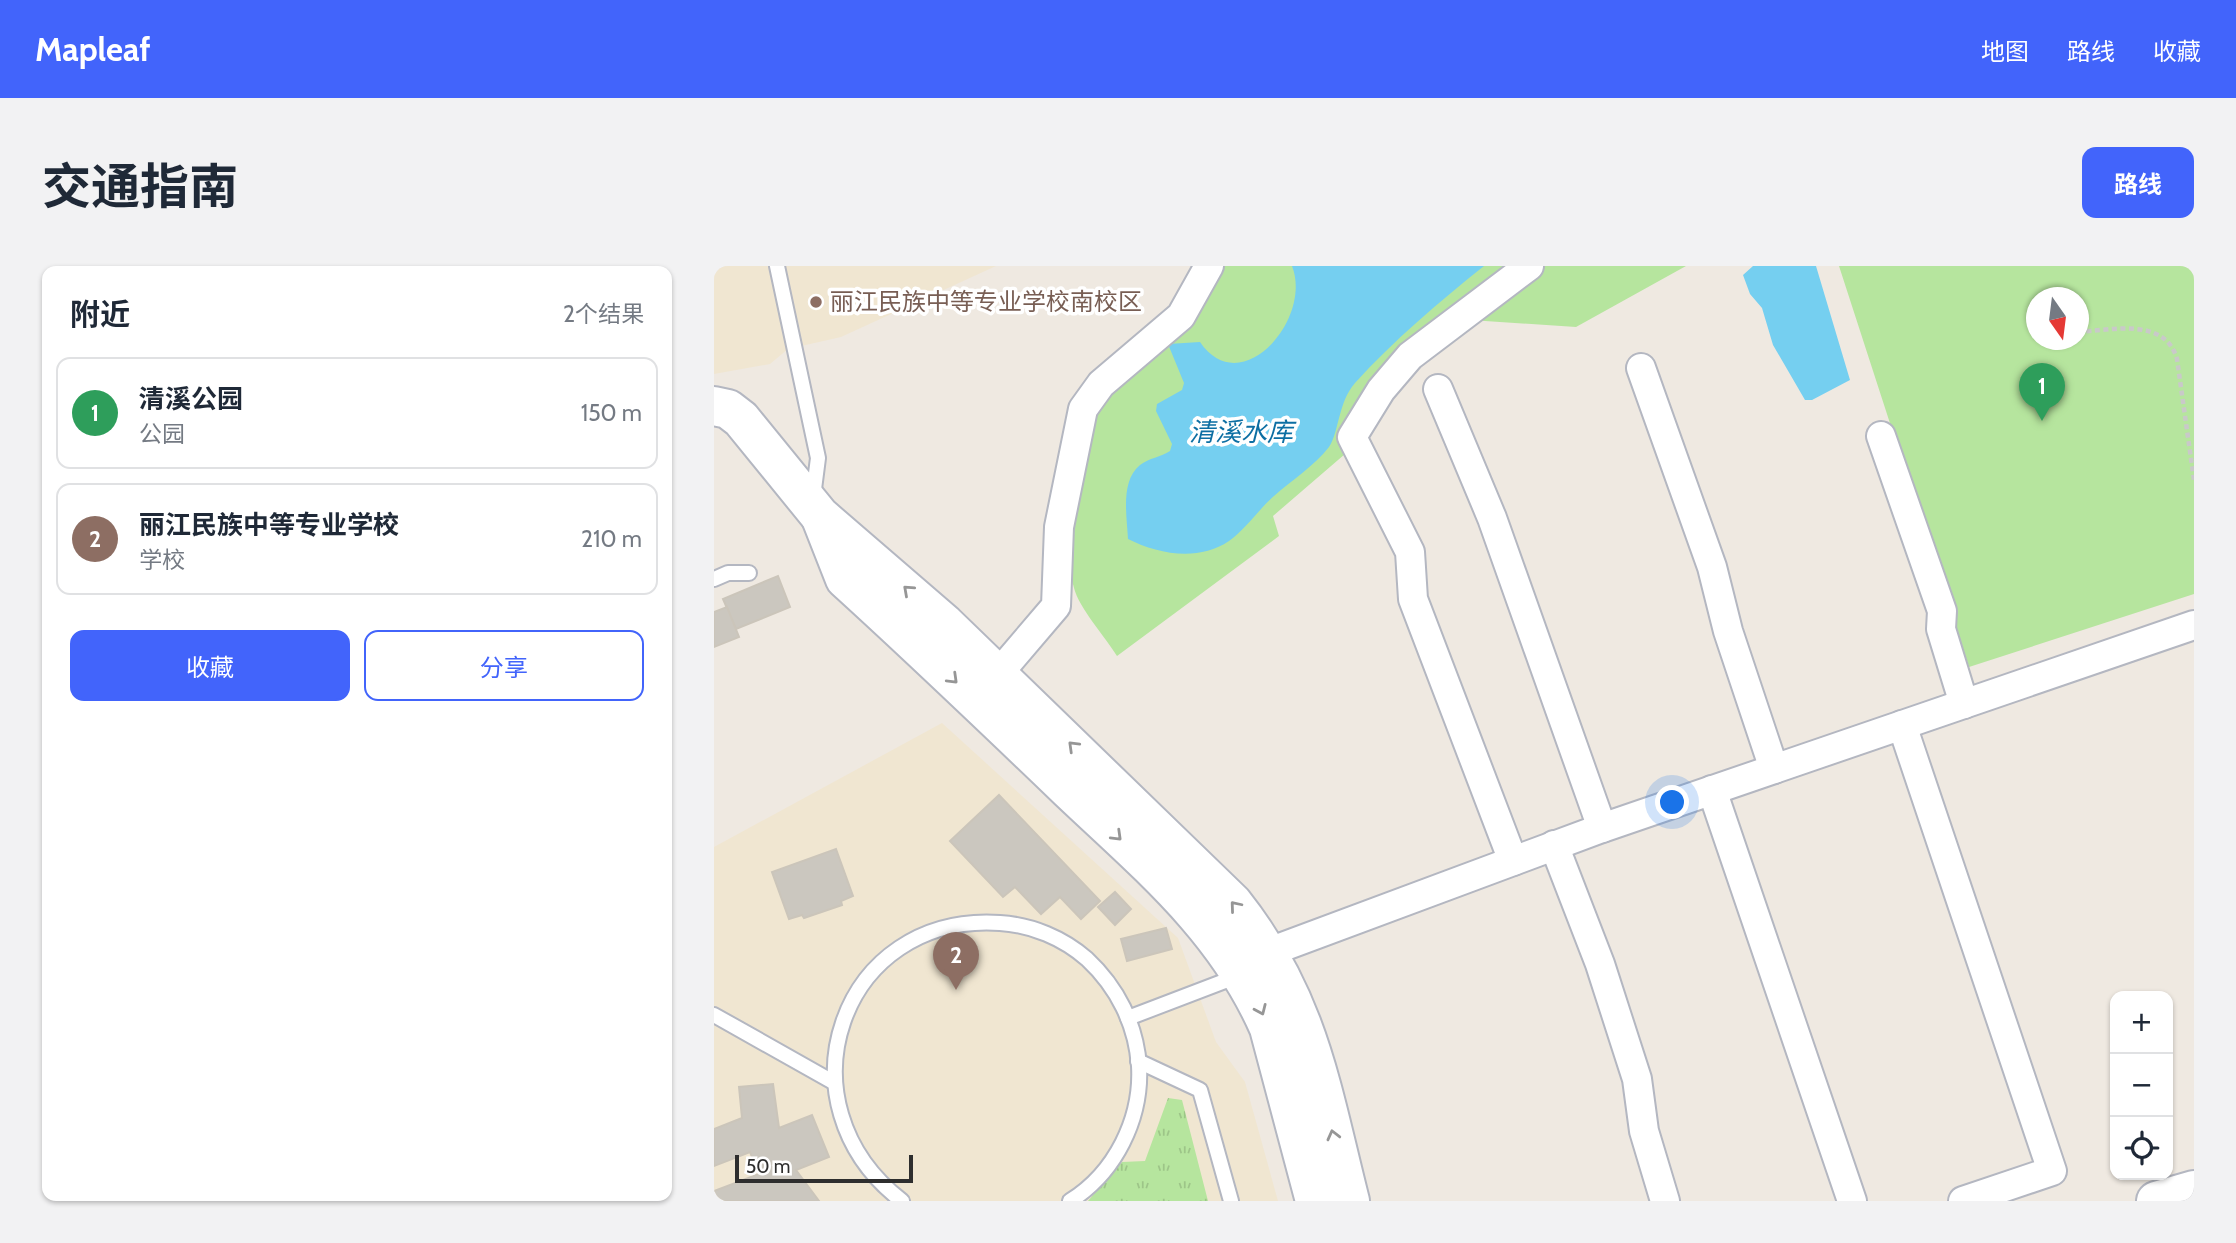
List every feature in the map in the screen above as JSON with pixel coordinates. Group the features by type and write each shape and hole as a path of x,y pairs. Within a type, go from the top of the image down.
{"street":[{"path":"998,674 1056,606 1059,527 1083,409 1101,384 1181,316 1209,266"},
{"path":"1513,861 1413,599 1410,552 1352,437 1381,390 1410,356 1529,266"},
{"path":"1641,368 1712,567 1728,632 1774,769"},
{"path":"1438,388 1492,518 1602,828"},
{"path":"714,406 728,409 741,419 816,510 998,674 1233,904 1256,963 1261,1009 1278,1056 1315,1201"},
{"path":"1881,436 1942,611 1941,629 1964,704"},
{"path":"816,510 845,579 1171,888 1207,926 1287,985 1311,1047 1350,1201"},
{"path":"1256,963 1554,845 2194,625"},
{"path":"1902,725 2052,1171 1963,1201"},
{"path":"1712,790 1852,1201"},
{"path":"1554,845 1600,964 1637,1079 1644,1131 1665,1201"},
{"path":"2156,1201 2194,1190"}],"lane":[{"path":"777,266 818,458 816,510"},
{"path":"714,579 728,573 749,573"},
{"path":"902,1201 884,1188 855,1152 837,1106 834,1082 839,1033 848,1010 868,979 894,953 915,939 962,924 1011,924 1058,939 1097,969 1113,988 1128,1018 1138,1061 1137,1099 1123,1143 1096,1181 1070,1201"},
{"path":"1128,1018 1256,963"},
{"path":"714,1015 834,1082"},
{"path":"1138,1061 1200,1090 1231,1201"}],"path":[{"path":"2089,331 2135,329 2157,333 2169,340 2177,359 2194,480"}],"shaded area":[{"name":"丽江民族中等专业学校南校区","path":"714,266 996,266 841,337 788,349 770,364 714,374"},
{"path":"942,723 1178,938 1216,1042 1245,1082 1278,1201 714,1201 714,847"}],"green space":[{"path":"1219,266 1686,266 1576,327 1470,320 1429,349 1345,454 1273,516 1279,536 1117,656 1081,605 1070,568 1072,524 1096,413 1102,400"},
{"path":"1839,266 2194,266 2194,594 1969,667"},
{"path":"1168,1098 1182,1100 1208,1201 1088,1201 1122,1162 1145,1161"}],"water":[{"name":"清溪水库","path":"1292,266 1484,266 1417,322 1355,383 1345,399 1329,447 1268,501 1229,541 1204,552 1178,554 1152,549 1128,539 1126,500 1130,480 1140,465 1170,451 1172,444 1156,411 1157,404 1182,390 1184,383 1168,344 1200,342 1217,358 1235,363 1253,358 1269,346 1283,329 1292,309 1296,287"},
{"path":"1753,266 1816,266 1850,380 1812,400 1805,400 1773,345 1762,308 1750,294 1743,275"}],"building":[{"path":"778,576 790,607 736,629 723,599"},
{"path":"727,607 739,637 714,647 714,612"},
{"path":"999,795 1100,901 1081,919 1060,897 1041,914 1015,887 1003,897 950,841"},
{"path":"836,849 853,896 841,901 842,905 804,918 802,915 789,919 772,872"},
{"path":"1115,892 1131,909 1115,925 1098,907"},
{"path":"1166,928 1172,949 1127,961 1121,939"},
{"path":"773,1084 779,1128 812,1115 829,1157 796,1170 819,1201 714,1201 714,1191 759,1174 750,1152 714,1166 714,1129 742,1118 739,1087"}],"place":[{"name":"丽江民族中等专业学校南校区","path":"816,302"},
{"name":"清溪公园","path":"2042,421"},
{"name":"丽江民族中等专业学校","path":"956,990"}]}
